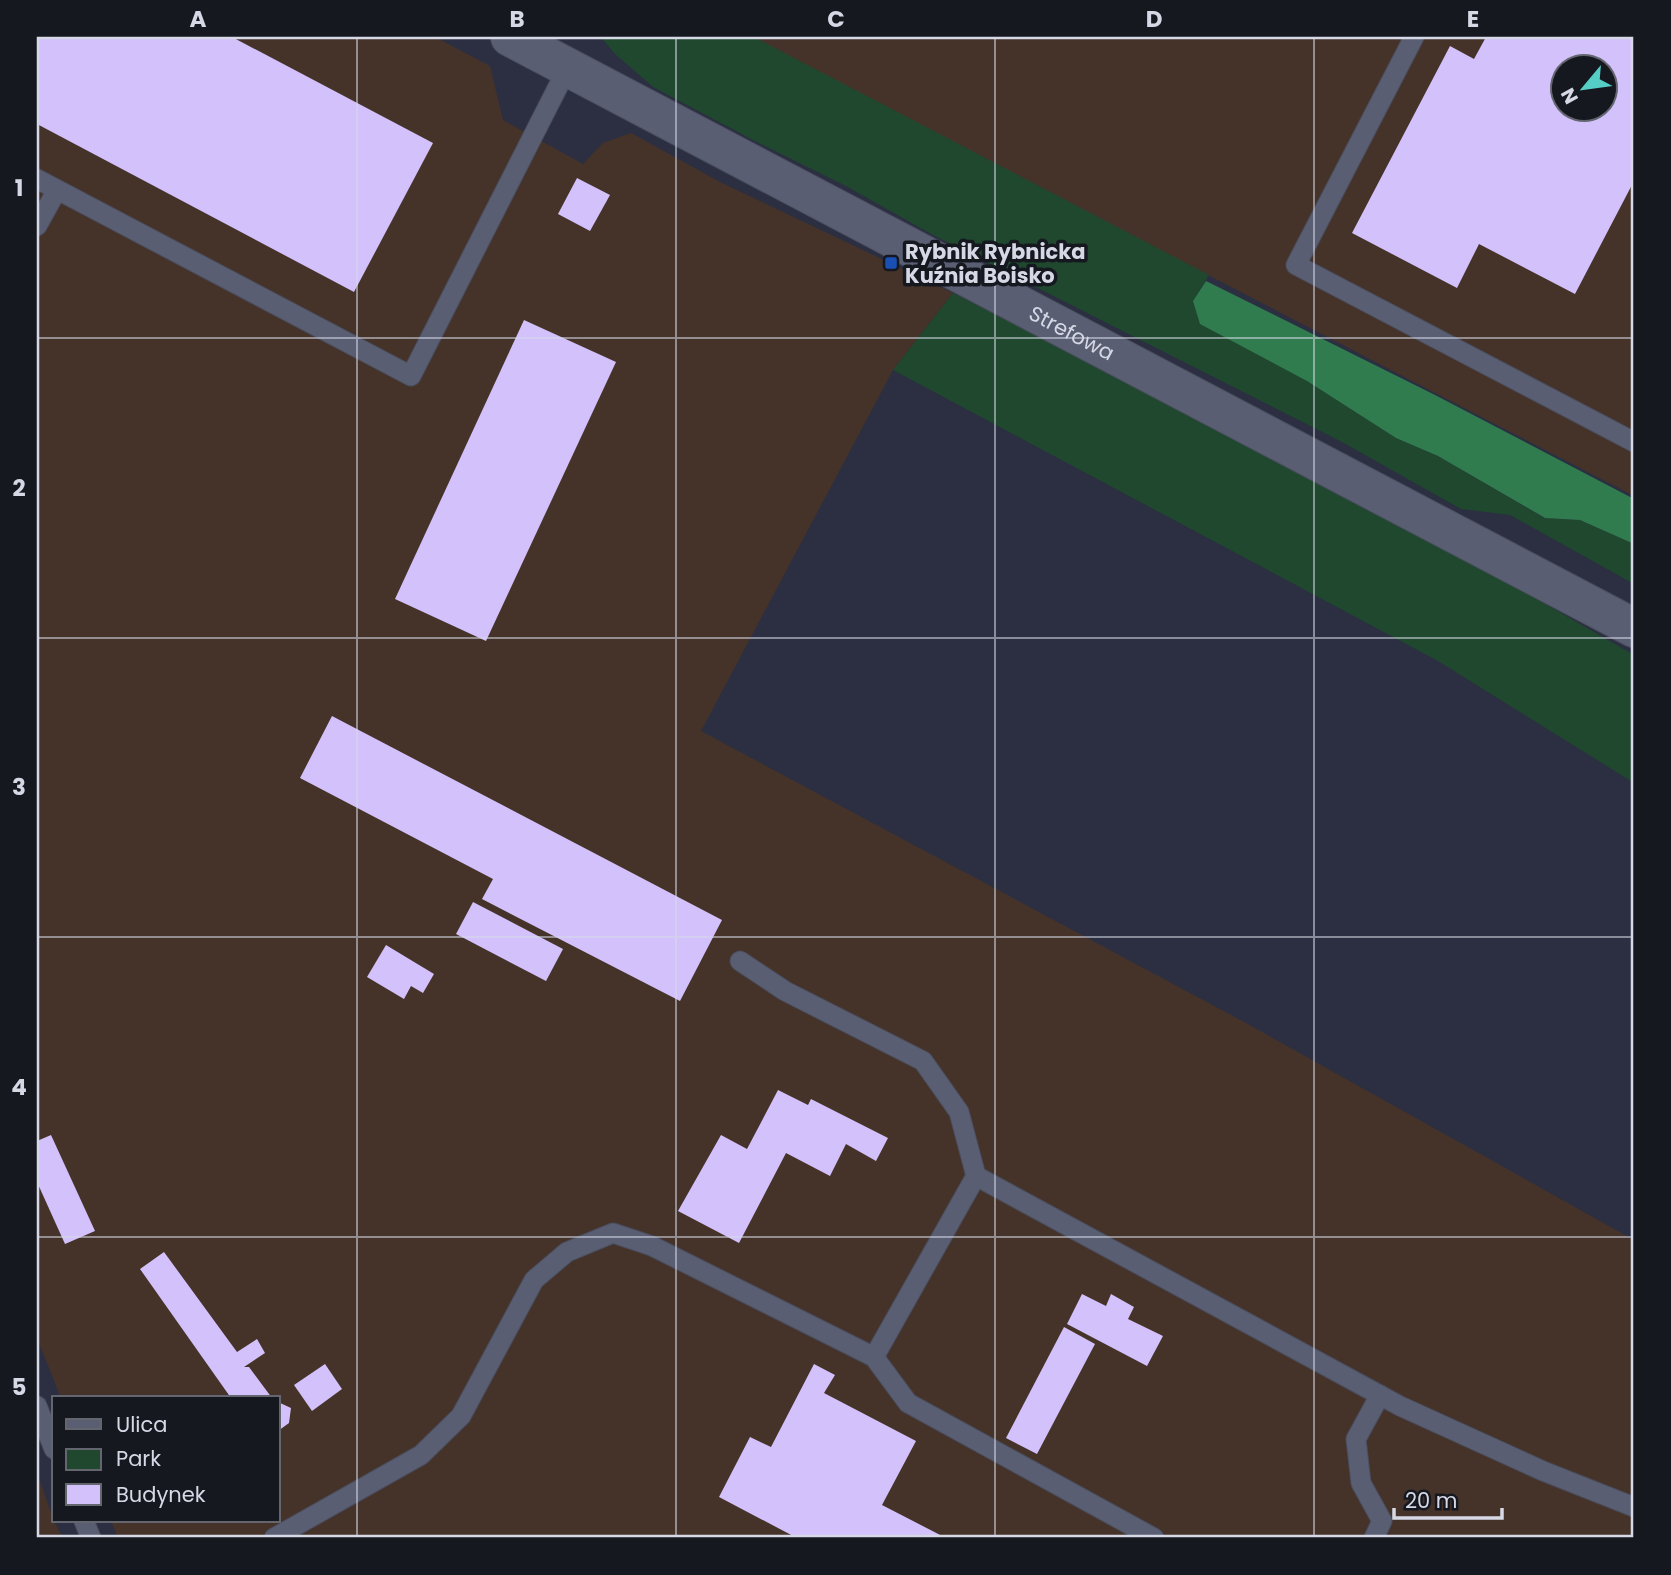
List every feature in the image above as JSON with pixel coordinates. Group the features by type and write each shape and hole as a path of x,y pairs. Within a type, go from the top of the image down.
{"street":[{"name":"Strefowa","path":"509,37 1634,628"}],"lane":[{"path":"1414,37 1296,265 1634,442"},
{"path":"37,179 411,376 568,67"},
{"path":"37,226 57,190"},
{"path":"740,961 785,991 923,1061 959,1112 976,1176 874,1357"},
{"path":"976,1176 1380,1395 1543,1471 1634,1507"},
{"path":"274,1538 421,1455 461,1416 534,1280 567,1252 613,1234 652,1245 874,1357 908,1403 1154,1538"},
{"path":"1374,1538 1382,1521 1361,1483 1356,1439 1380,1395"},
{"path":"37,1406 52,1444"}],"shaded area":[{"path":"37,37 435,37 490,66 503,120 583,164 603,143 631,133 720,182 953,293 893,370 701,731 1246,1023 1634,1240 1634,1538 118,1538 111,1522 280,1522 280,1396 60,1396 37,1338"},
{"path":"752,37 1634,37 1634,496 834,81"},
{"path":"37,1473 52,1522 63,1538 37,1538"}],"green space":[{"path":"601,37 754,37 1209,275 1193,301 1307,381 1396,438 1438,456 1544,518 1580,520 1634,544 1634,584 1510,515 1461,509 1342,442 933,235 846,186 653,87 615,54"},
{"path":"1206,281 1435,395 1634,499 1634,544 1580,520 1545,518 1438,456 1396,438 1307,381 1200,324 1193,301"},
{"path":"953,293 1387,513 1634,655 1634,783 1438,661 893,370"}],"building":[{"path":"37,37 232,37 433,143 354,292 37,124"},
{"path":"1486,37 1634,37 1634,181 1575,294 1479,244 1457,288 1352,233 1450,46 1474,59"},
{"path":"577,178 610,195 590,231 558,214"},
{"path":"524,320 616,362 486,641 395,599"},
{"path":"332,716 722,920 680,1001 482,899 493,879 300,778"},
{"path":"473,902 563,949 546,981 456,934"},
{"path":"386,945 434,974 423,993 411,986 404,999 367,977"},
{"path":"778,1090 808,1105 811,1099 888,1138 876,1161 846,1144 830,1176 786,1153 739,1243 678,1211 721,1135 747,1149"},
{"path":"51,1135 95,1231 65,1244 37,1182 37,1141"},
{"path":"164,1252 237,1352 257,1339 265,1353 244,1367 249,1367 271,1396 230,1396 140,1269"},
{"path":"1082,1294 1106,1306 1111,1294 1134,1307 1128,1319 1163,1336 1147,1366 1067,1324"},
{"path":"1064,1327 1095,1344 1037,1454 1006,1438"},
{"path":"325,1364 342,1389 312,1411 294,1385"},
{"path":"814,1364 835,1375 824,1393 916,1441 882,1505 946,1538 797,1538 719,1497 750,1437 771,1447"},
{"path":"280,1403 291,1408 289,1423 280,1430"}],"place":[{"name":"Rybnik Rybnicka Kuźnia Boisko","path":"891,263"}]}
